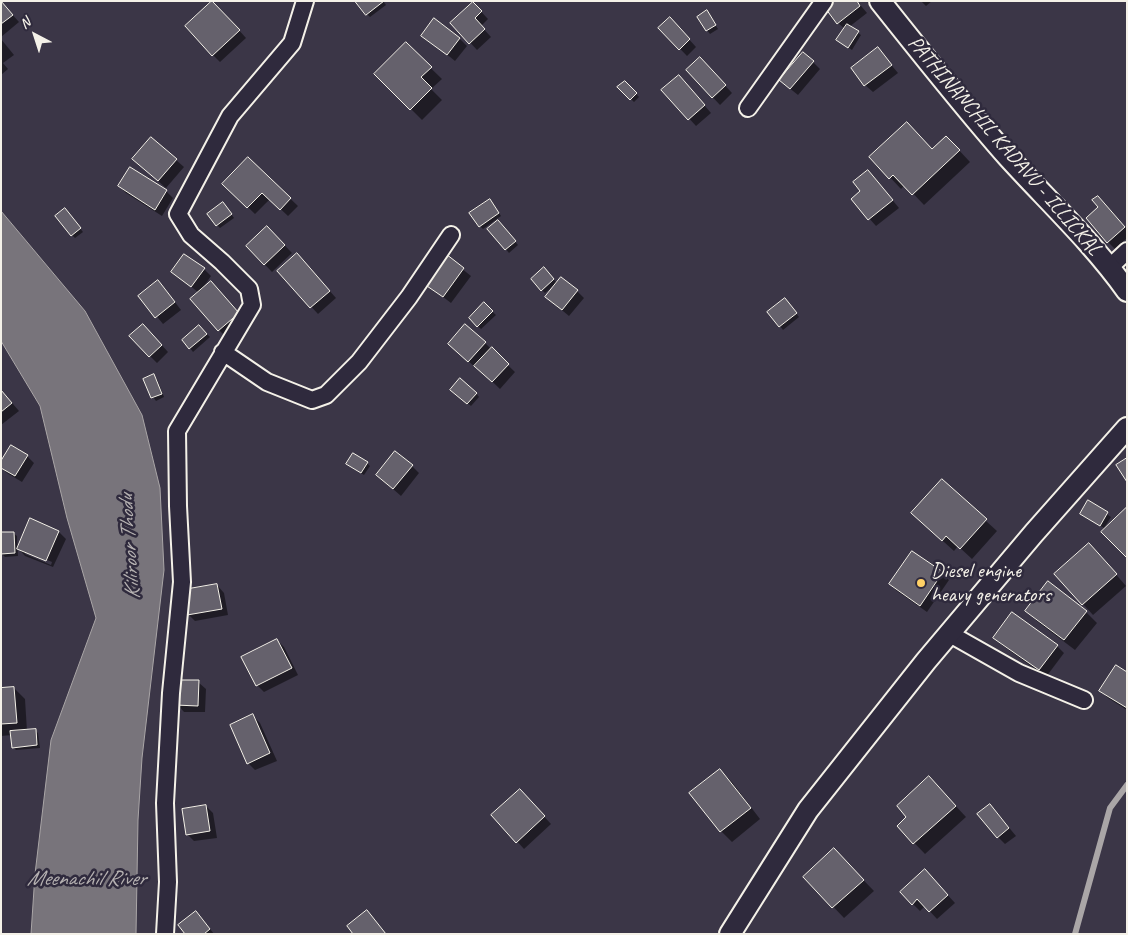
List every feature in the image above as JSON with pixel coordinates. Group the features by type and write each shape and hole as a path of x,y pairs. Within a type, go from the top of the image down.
{"street":[{"path":"165,934 168,882 165,803 170,692 182,582 177,431 252,305 249,289 191,235 178,214 230,116 292,43 305,1"},
{"path":"748,108 824,1"},
{"name":"PATHINANCHIL KADAVU - ILLICKAL","path":"880,1 942,79 1008,156 1110,267 1127,291"},
{"path":"223,352 267,382 288,391 312,400 326,395 359,362 409,297 451,235"},
{"path":"1110,267 1127,251"},
{"path":"730,934 808,810 1034,533 1127,428"},
{"path":"950,634 1019,673 1084,700"}],"water":[{"name":"Meenachil River","path":"1,211 85,311 142,415 160,488 164,570 142,758 138,820 136,934 31,934 35,874 51,740 96,618 67,518 40,406 1,341"}],"building":[{"path":"1,1 13,15 1,24"},
{"path":"212,1 240,30 212,56 185,26"},
{"path":"355,1 384,1 366,15"},
{"path":"829,1 857,1 860,6 837,24 823,5"},
{"path":"473,2 482,11 475,18 485,29 469,44 450,23"},
{"path":"707,10 716,25 706,31 697,17"},
{"path":"670,17 690,39 679,50 658,28"},
{"path":"434,18 460,38 447,55 421,36"},
{"path":"847,24 859,31 848,48 836,40"},
{"path":"406,42 432,67 421,77 432,88 410,110 374,74"},
{"path":"878,47 892,65 864,86 851,68"},
{"path":"803,52 814,61 790,89 779,80"},
{"path":"700,57 726,85 712,98 686,70"},
{"path":"679,75 705,105 688,120 661,90"},
{"path":"625,81 637,93 630,100 617,87"},
{"path":"907,122 932,149 946,136 960,150 912,195 893,175 889,179 869,157"},
{"path":"151,137 177,159 158,181 132,159"},
{"path":"248,157 291,198 280,210 262,193 247,208 222,184"},
{"path":"130,167 167,190 155,210 118,186"},
{"path":"868,170 893,200 868,220 851,199 860,191 853,182"},
{"path":"1098,196 1125,227 1107,243 1086,218 1098,207 1092,200"},
{"path":"490,199 499,213 479,227 469,213"},
{"path":"223,202 232,214 216,226 207,214"},
{"path":"65,208 81,228 71,236 55,216"},
{"path":"498,220 516,241 505,250 487,229"},
{"path":"267,226 285,245 264,265 246,246"},
{"path":"297,253 330,291 310,308 277,271"},
{"path":"184,254 205,268 191,287 171,272"},
{"path":"446,254 464,268 443,297 424,284"},
{"path":"544,267 554,279 541,291 531,279"},
{"path":"561,277 578,290 562,310 545,297"},
{"path":"158,280 175,302 155,318 138,296"},
{"path":"211,281 239,313 218,331 190,299"},
{"path":"785,298 797,313 779,327 767,312"},
{"path":"484,302 493,311 477,327 469,318"},
{"path":"143,324 162,345 149,357 129,336"},
{"path":"465,324 486,342 468,362 448,344"},
{"path":"199,325 207,334 189,349 182,340"},
{"path":"492,347 509,364 492,382 474,366"},
{"path":"154,374 162,394 151,398 143,379"},
{"path":"460,378 477,393 467,404 450,390"},
{"path":"1,390 12,403 1,412"},
{"path":"11,445 28,455 15,476 1,468 1,461"},
{"path":"395,451 413,465 393,489 376,475"},
{"path":"353,453 368,462 361,473 346,464"},
{"path":"1127,458 1127,482 1116,465"},
{"path":"942,479 987,519 960,549 946,536 942,541 911,513"},
{"path":"1088,500 1108,512 1100,526 1080,514"},
{"path":"1127,507 1127,558 1101,532"},
{"path":"30,518 59,531 46,561 17,549"},
{"path":"1,532 14,532 15,553 1,554"},
{"path":"1089,543 1117,574 1082,605 1054,574"},
{"path":"912,551 943,572 920,606 889,584"},
{"path":"1048,581 1087,611 1064,640 1025,611"},
{"path":"217,584 222,609 187,615 183,590"},
{"path":"1012,612 1058,645 1039,670 993,638"},
{"path":"277,639 292,668 256,686 241,657"},
{"path":"1116,665 1127,672 1127,708 1099,691"},
{"path":"176,680 199,680 198,706 175,705"},
{"path":"14,687 17,723 1,724 1,688"},
{"path":"253,714 270,753 247,764 230,725"},
{"path":"36,729 37,745 12,748 10,731"},
{"path":"720,769 751,808 720,832 689,793"},
{"path":"929,776 956,806 913,844 897,826 906,817 897,806"},
{"path":"520,789 545,816 516,843 491,815"},
{"path":"990,804 1009,828 997,838 977,814"},
{"path":"206,805 210,831 186,835 182,809"},
{"path":"834,848 864,880 832,908 803,877"},
{"path":"925,869 948,895 929,912 917,899 912,905 900,892"},
{"path":"367,910 386,934 353,934 347,926"},
{"path":"196,911 210,929 204,934 185,934 178,925"}],"waterway":[{"path":"1075,934 1110,808 1127,785"}],"place":[{"name":"Diesel engine heavy generators","path":"921,583"}],"water label":[{"name":"Kiliroor Thodu","path":"130,547"}]}
